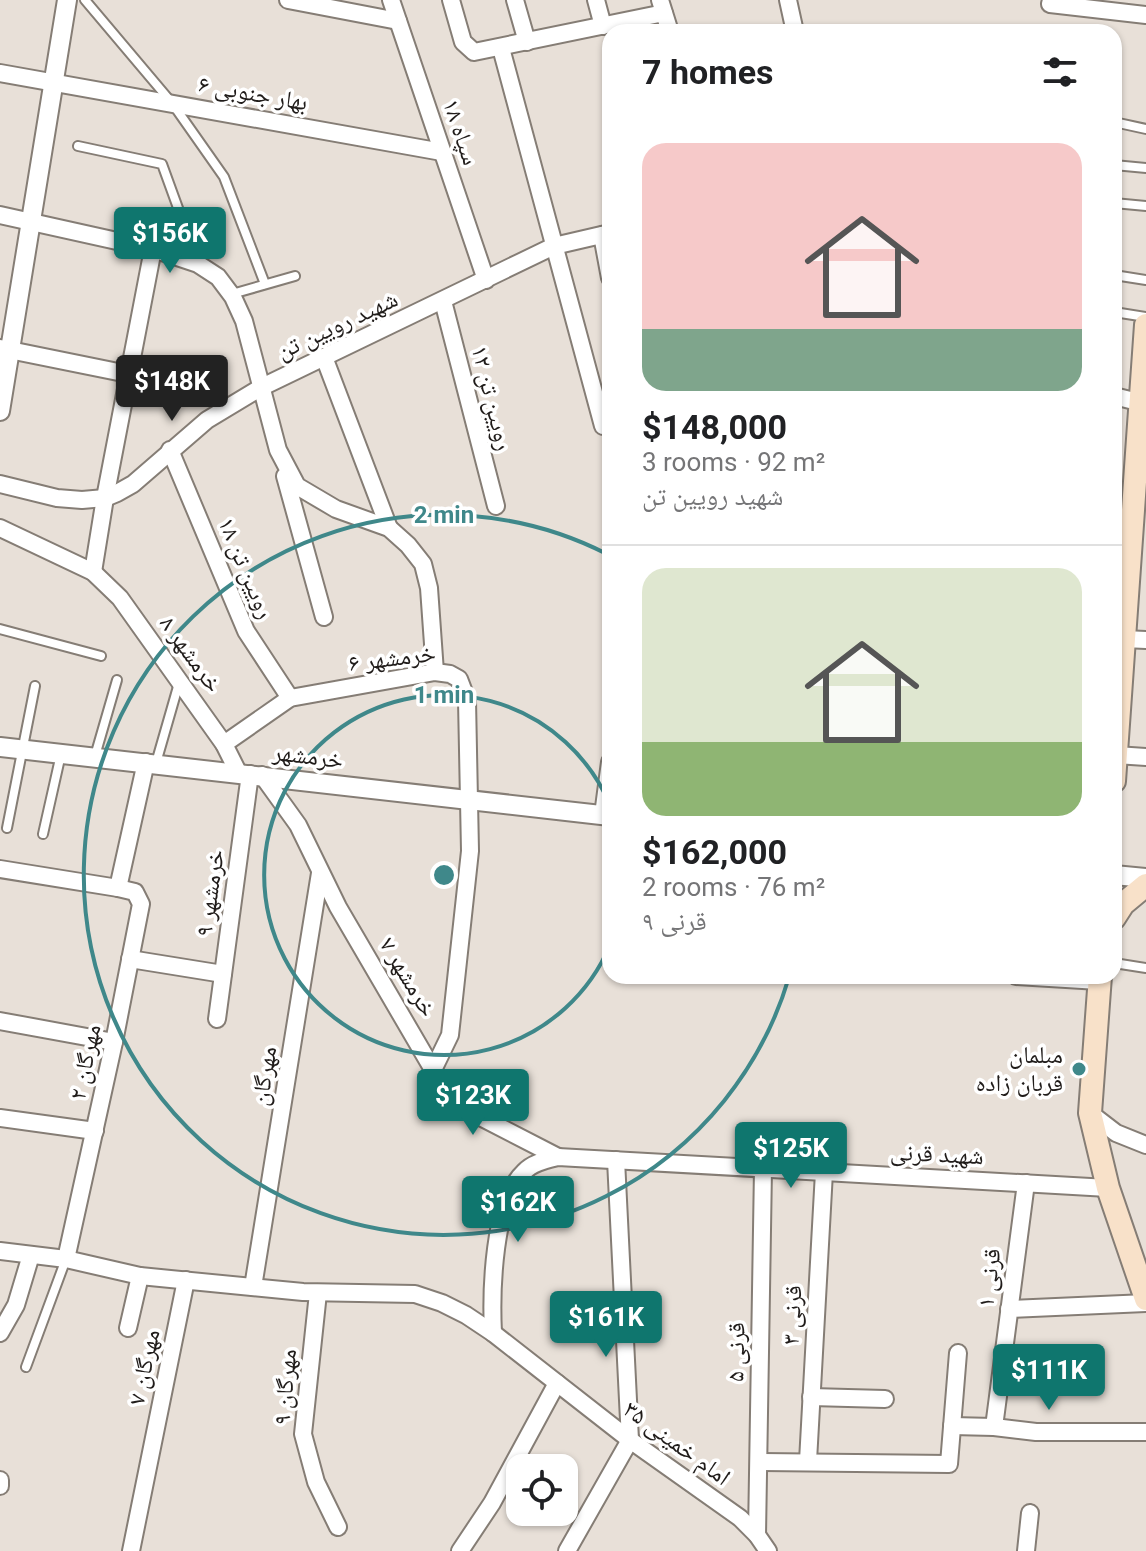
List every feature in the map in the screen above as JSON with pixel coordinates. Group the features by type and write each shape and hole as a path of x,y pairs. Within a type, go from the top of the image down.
{"main road":[{"path":"1122,603 1138,553 1146,325"},
{"path":"1122,613 1135,640 1122,695"},
{"path":"1122,906 1146,885"},
{"path":"1100,984 1090,1113 1108,1188 1146,1301"}],"street":[{"path":"0,411 5,349 32,221 67,0"},
{"path":"288,0 398,21"},
{"name":"سپاه ۱۸","path":"391,0 486,280"},
{"path":"451,0 467,48 474,52 602,26"},
{"path":"515,0 527,42"},
{"path":"596,0 602,24"},
{"path":"788,0 793,24"},
{"path":"1050,2 1146,15"},
{"path":"609,24 662,7"},
{"path":"501,48 602,409"},
{"name":"بهار جنوبی ۶","path":"0,73 442,152"},
{"path":"0,215 153,249 198,264 218,277 231,294 244,321 324,617"},
{"name":"شهید رویین تن","path":"105,498 133,484 207,420 260,388 554,246 602,235"},
{"path":"93,572 153,249"},
{"name":"رویین تن ۱۲","path":"443,301 496,506"},
{"path":"5,349 128,374"},
{"path":"324,357 389,528 423,564 429,588 435,672"},
{"path":"1122,398 1143,403"},
{"name":"رویین تن ۱۸","path":"170,450 246,631 290,698"},
{"path":"278,450 297,486 336,509 389,528"},
{"path":"0,484 57,498 105,498"},
{"name":"خرمشهر ۸","path":"0,528 93,572 120,598 224,744 250,774"},
{"name":"خرمشهر ۶","path":"224,744 290,698 435,672 450,674 459,679 467,700 470,799"},
{"name":"خرمشهر","path":"0,747 602,814"},
{"path":"1122,755 1146,757"},
{"path":"0,869 118,888 151,763"},
{"name":"خرمشهر ۷","path":"250,774 298,825 320,873 446,1092 459,1106 558,1157"},
{"name":"خرمشهر ۹","path":"217,1019 250,774"},
{"path":"434,1068 450,1035 470,851 470,799"},
{"name":"مهرگان","path":"253,1287 320,873"},
{"path":"1122,876 1146,878"},
{"name":"مهرگان ۲","path":"66,1259 141,904 135,892 118,888"},
{"path":"130,959 223,974"},
{"path":"0,1021 114,1042"},
{"path":"1090,1113 1116,1133 1146,1145"},
{"path":"0,1118 95,1131"},
{"path":"493,1333 491,1297 496,1254 503,1212 512,1185 526,1169 558,1157"},
{"name":"شهید قرنی","path":"558,1157 1108,1188"},
{"path":"567,1551 630,1440 616,1160"},
{"name":"قرنی ۵","path":"757,1535 763,1169"},
{"name":"قرنی ۳","path":"808,1461 824,1172"},
{"name":"قرنی ۱","path":"994,1427 1026,1183"},
{"path":"0,1251 66,1259 140,1276 318,1293"},
{"path":"0,1333 16,1305 31,1255"},
{"path":"128,1328 140,1276"},
{"name":"مهرگان ۷","path":"131,1551 186,1280"},
{"name":"امام خمینی ۳۵","path":"318,1293 415,1294 466,1315 630,1440 740,1518 768,1551"},
{"name":"مهرگان ۹","path":"318,1293 303,1434 316,1482 338,1527"},
{"path":"1009,1309 1146,1301"},
{"path":"759,1462 949,1464 958,1353"},
{"path":"460,1551 492,1503 557,1383"},
{"path":"811,1397 885,1399"},
{"path":"952,1426 1036,1432 1146,1432"},
{"path":"1026,1551 1030,1513"}],"lane":[{"path":"85,0 172,103 224,177 265,284"},
{"path":"1122,124 1146,129"},
{"path":"78,146 162,164 198,264"},
{"path":"1122,166 1146,168"},
{"path":"1122,204 1146,206"},
{"path":"231,294 295,276"},
{"path":"1122,276 1146,280"},
{"path":"1122,313 1146,317"},
{"path":"0,629 101,656"},
{"path":"95,756 117,680"},
{"path":"151,763 180,680"},
{"path":"7,828 35,686"},
{"path":"43,834 61,753"},
{"path":"1122,964 1146,968"},
{"path":"26,1367 66,1259"}],"place":[{"name":"مبلمان قربان زاده","path":"1079,1069"}]}
